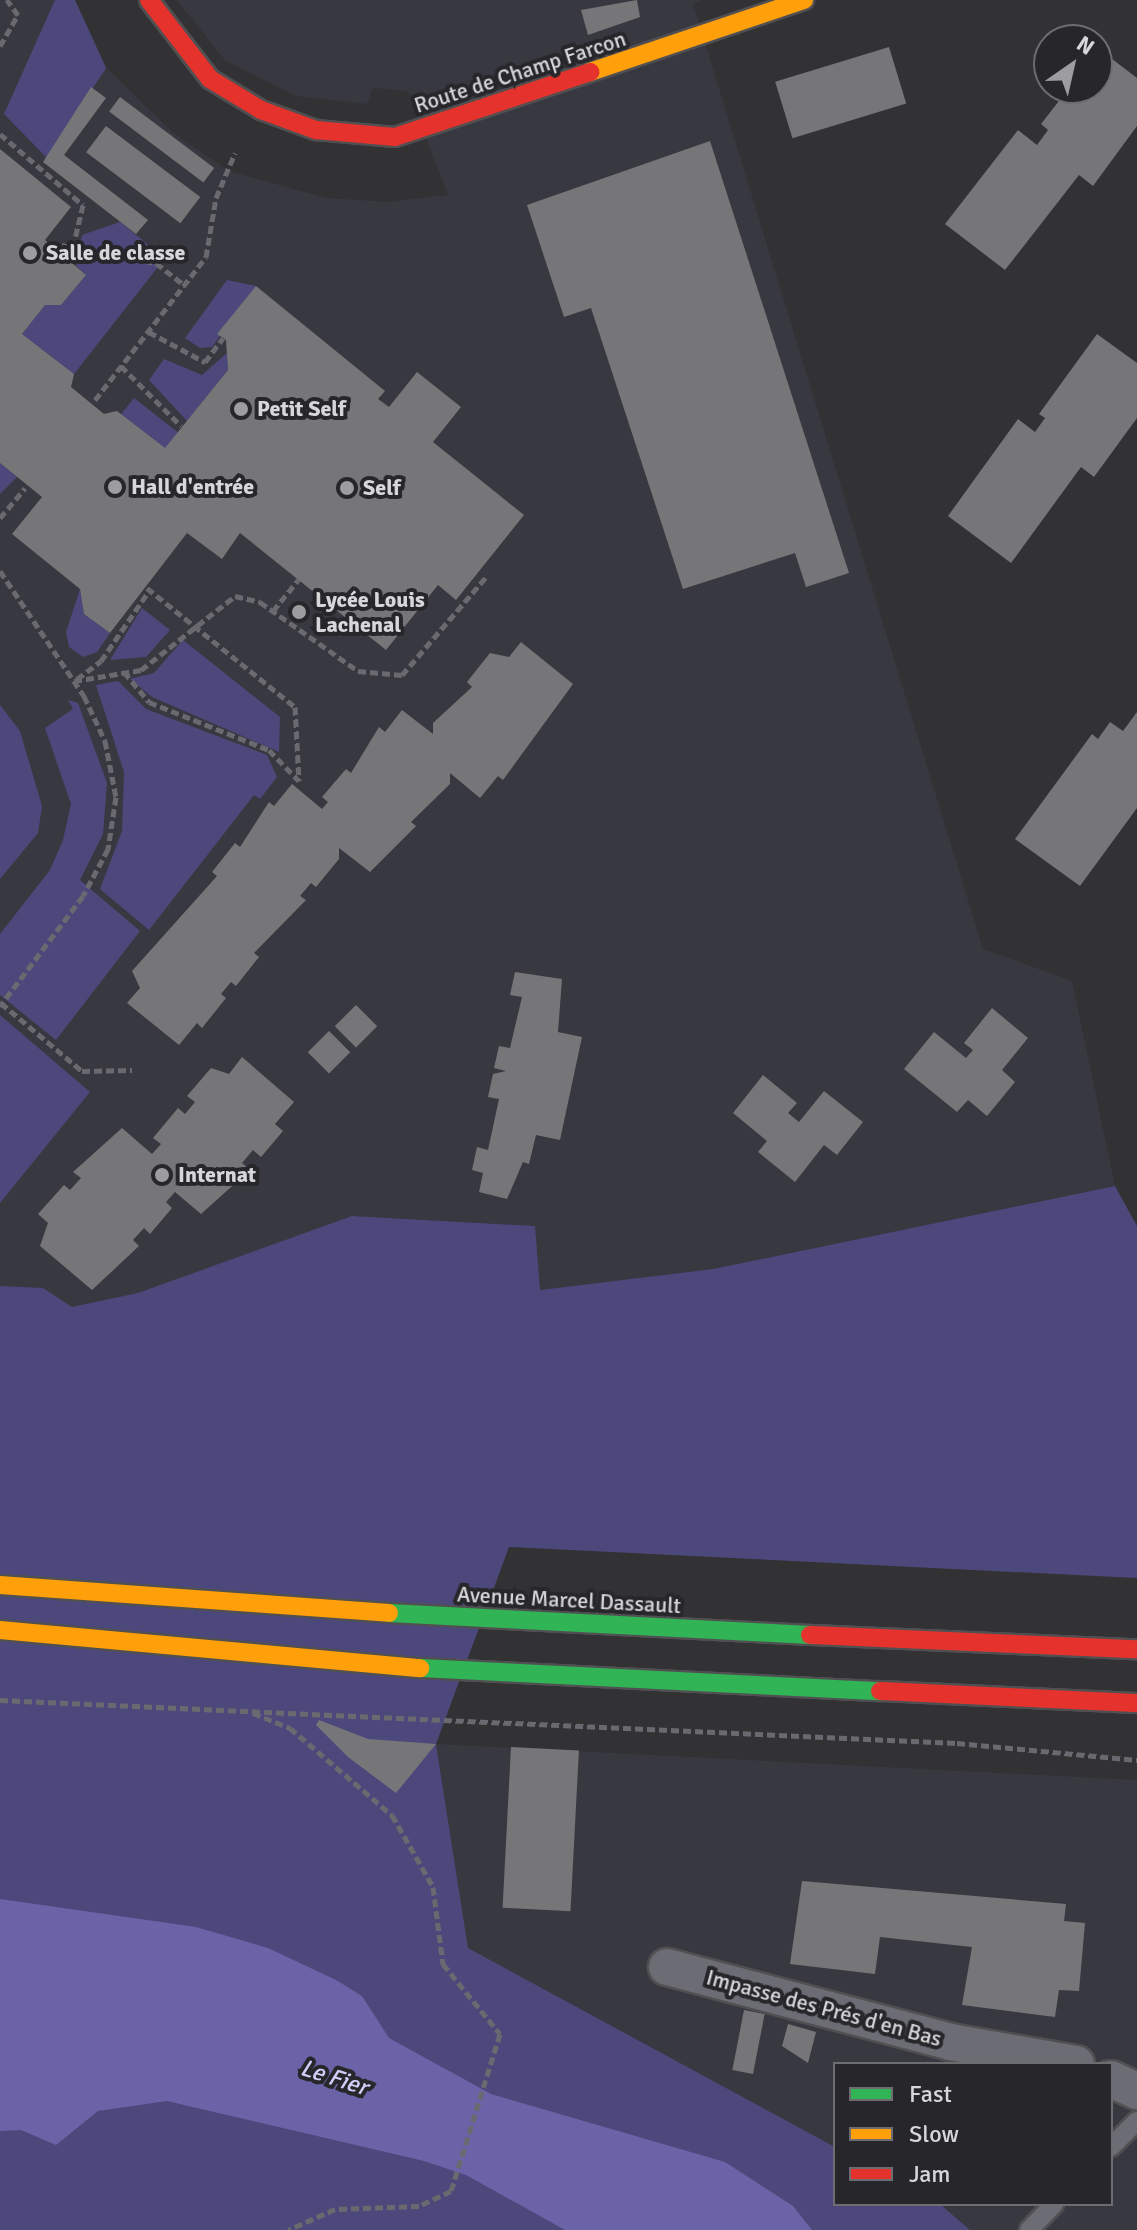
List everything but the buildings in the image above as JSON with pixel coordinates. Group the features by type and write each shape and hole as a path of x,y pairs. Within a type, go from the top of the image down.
{"main road":[{"name":"Route de Champ Farcon","path":"149,0 210,79 261,110 316,130 395,137 804,0"},
{"name":"Avenue Marcel Dassault","path":"0,1585 496,1621 1137,1649"},
{"path":"0,1630 184,1652"},
{"path":"0,1651 184,1652 1137,1703"}],"street":[{"name":"Impasse des Prés d'en Bas","path":"667,1967 950,2042 1065,2062"},
{"path":"1113,2080 1137,2091"}],"lane":[{"path":"1123,2142 1137,2121"},
{"path":"1029,2230 1052,2206"}],"path":[{"path":"0,46 18,15 7,0"},
{"path":"0,134 83,205 73,247"},
{"path":"95,400 206,257 216,198 235,153"},
{"path":"50,243 156,263 185,286"},
{"path":"149,332 205,362 223,338"},
{"path":"121,366 181,426"},
{"path":"0,518 25,488"},
{"path":"0,571 74,681 105,741 116,797 108,849 83,896 0,1004 82,1071 132,1070"},
{"path":"74,681 124,672 157,660 192,626 235,596 273,611 358,671 391,677 402,675 487,576"},
{"path":"273,611 299,579"},
{"path":"74,681 101,661 148,590 295,707 299,781 269,750 149,702 124,672"},
{"path":"0,1700 957,1743 1137,1760"},
{"path":"250,1711 290,1728 392,1815 433,1887 443,1964 500,2034 490,2079 451,2191 419,2206 335,2209 288,2230"}],"shaded area":[{"name":"Lycée Louis Lachenal","path":"0,0 75,0 107,68 173,133 229,171 326,198 390,202 448,195 408,91 373,88 367,104 296,96 225,60 177,0 702,0 693,4 983,949 1072,981 1115,1186 713,1269 540,1290 534,1226 352,1216 138,1294 72,1308 43,1288 0,1286"},
{"path":"55,0 75,0 106,68 47,158 4,114"},
{"path":"120,222 165,258 74,374 22,334 45,305 61,305 86,275 76,266 82,235"},
{"path":"227,280 256,286 212,347 200,348 185,338"},
{"path":"227,353 228,370 187,421 149,380 164,359 202,375"},
{"path":"134,398 178,432 165,449 121,415"},
{"path":"0,463 17,477 0,494"},
{"path":"80,589 84,614 110,633 97,652 83,657 69,647 66,632"},
{"path":"142,608 170,630 146,657 110,660"},
{"path":"183,640 280,717 279,752 152,697 130,679 154,673"},
{"path":"118,681 146,709 267,755 277,777 260,799 254,795 149,930 100,889 122,831 124,772 96,685"},
{"path":"68,700 78,703 107,783 103,834 80,880 140,931 56,1040 0,995 0,934 50,870 63,840 71,804 45,728 73,709"},
{"path":"0,705 20,731 42,806 38,833 0,879"},
{"path":"0,1015 90,1092 0,1203"},
{"path":"1115,1186 1137,1226 1137,1578 509,1547 436,1744 468,1948 833,2146 833,2206 942,2206 970,2230 0,2230 0,1286 43,1288 72,1307 138,1293 352,1216 535,1226 540,1290 713,1269"},
{"path":"436,1744 1137,1780 1137,2230 970,2230 942,2206 1113,2206 1113,2062 833,2062 833,2146 468,1948"}],"water":[{"name":"Le Fier","path":"0,1899 196,1927 268,1948 336,1980 362,1996 389,2038 491,2094 725,2162 793,2206 812,2230 565,2230 466,2175 424,2161 167,2101 98,2111 56,2145 21,2130 0,2131"}],"traffic: fast":[{"path":"389,1613 810,1635"},
{"path":"420,1668 880,1691"}],"traffic: slow":[{"path":"590,72 804,0"},
{"path":"0,1585 389,1613"},
{"path":"0,1630 420,1668"}],"traffic: jam":[{"path":"149,0 210,79 261,110 316,130 395,137 590,72"},
{"path":"810,1635 1137,1649"},
{"path":"880,1691 1137,1703"}],"place":[{"name":"Salle de classe","path":"30,253"},
{"name":"Petit Self","path":"241,409"},
{"name":"Hall d'entrée","path":"115,487"},
{"name":"Self","path":"347,488"},
{"name":"Lycée Louis Lachenal","path":"299,612"},
{"name":"Internat","path":"162,1175"}]}
